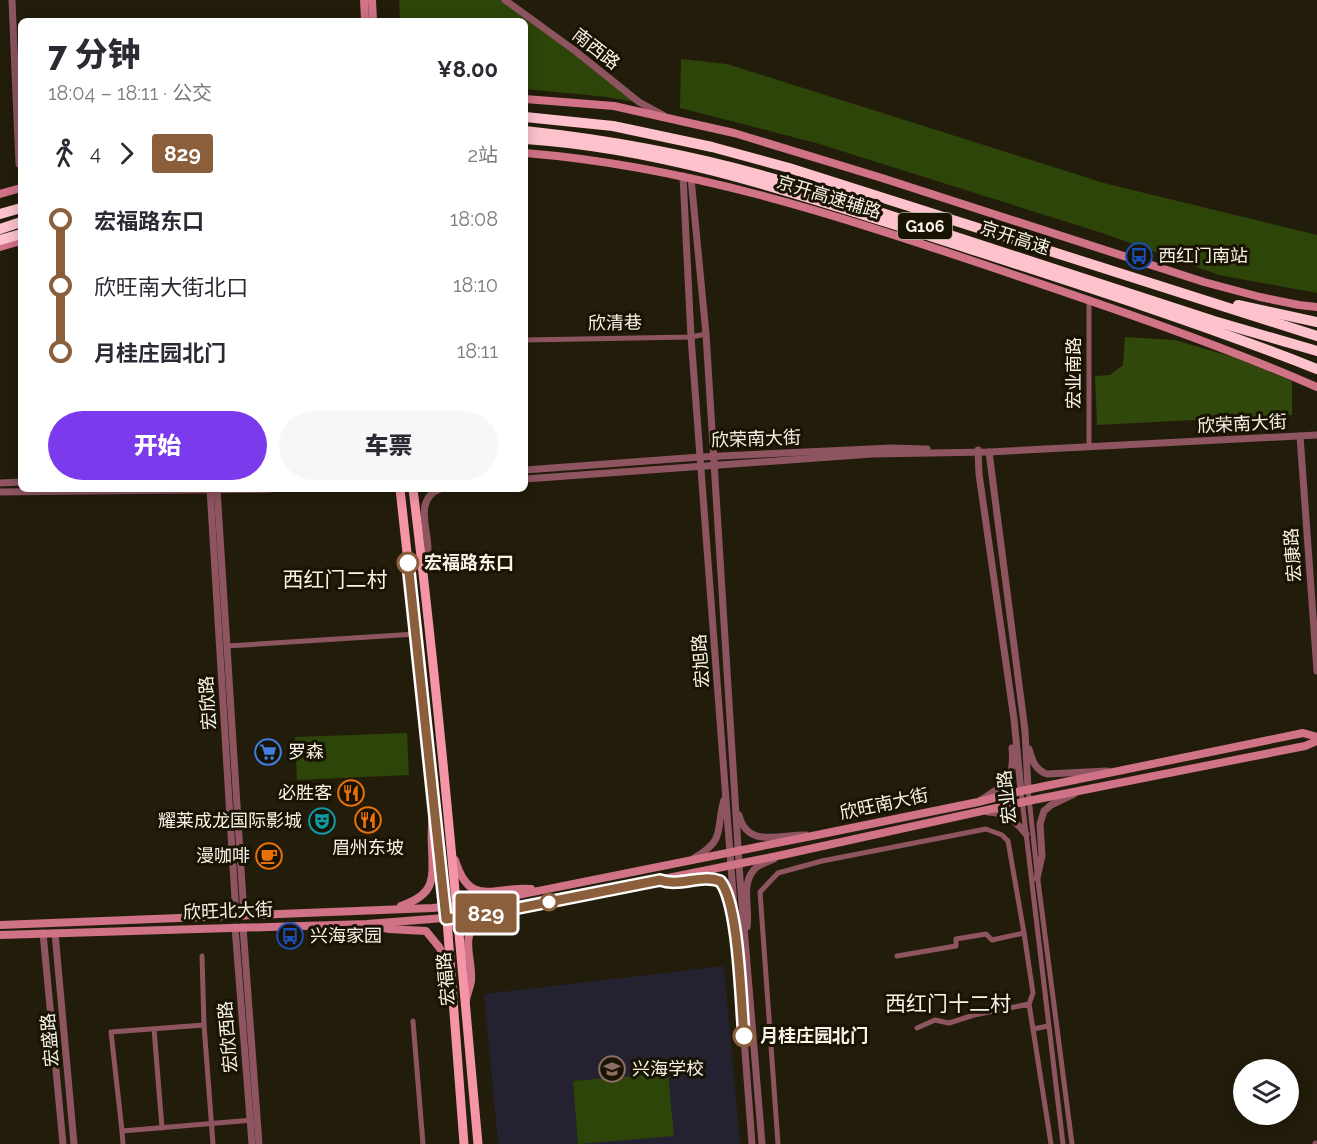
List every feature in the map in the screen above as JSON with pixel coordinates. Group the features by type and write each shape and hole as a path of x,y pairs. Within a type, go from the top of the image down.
{"highway":[{"name":"京开高速","path":"528,117 614,126 712,147 811,175 1317,336"},
{"name":"京开高速","path":"528,131 610,141 709,160 862,206 1203,317 1317,351"},
{"path":"528,139 630,152 789,190 1317,362"},
{"path":"0,214 18,209"},
{"path":"0,229 18,223"},
{"path":"0,240 18,235"},
{"path":"1167,290 1317,322"},
{"path":"1236,337 1317,369"}],"main road":[{"path":"364,0 365,18"},
{"path":"372,0 373,18"},
{"name":"京开高速辅路","path":"528,99 614,106 734,133 1204,282 1260,297 1317,307"},
{"name":"京开高速辅路","path":"528,153 607,162 687,177 802,206 1089,300 1257,361 1317,387"},
{"path":"0,194 18,189"},
{"path":"0,247 18,242"},
{"name":"宏福路","path":"400,492 446,907 464,1144"},
{"name":"宏福路","path":"413,492 458,917 478,1144"},
{"name":"欣旺南大街","path":"456,906 817,835 978,802 1024,790 1303,734 1317,739"},
{"name":"欣旺南大街","path":"458,917 508,910 735,865 1025,802 1305,746 1317,739"},
{"path":"393,909 420,897 434,876 431,831 434,797"},
{"path":"450,841 461,879 473,891 486,892 518,888 541,890"},
{"name":"欣旺北大街","path":"0,925 456,906"},
{"path":"465,1003 471,981 467,944 471,929 483,918 508,910"},
{"name":"欣旺北大街","path":"0,935 367,924 458,917"},
{"path":"367,924 389,929 426,931 439,946 450,968"}],"street":[{"path":"12,0 18,141"},
{"name":"南西路","path":"505,0 574,50 639,102 671,119"},
{"name":"宏旭路","path":"687,177 706,334 730,796"},
{"name":"宏旭路","path":"687,177 692,337 700,457 735,865 745,939 762,1144"},
{"name":"宏业南路","path":"1089,300 1089,447"},
{"name":"欣清巷","path":"528,340 692,337 706,334"},
{"name":"欣荣南大街","path":"528,470 713,456 892,448 989,452 1317,435"},
{"name":"宏康路","path":"1299,436 1317,671"},
{"name":"欣荣南大街","path":"528,479 872,454 978,450"},
{"name":"宏业路","path":"978,450 979,474 1072,1144"},
{"name":"宏业路","path":"989,452 1025,731 1024,790"},
{"path":"0,483 18,482"},
{"path":"0,492 18,492"},
{"name":"宏欣路","path":"213,492 227,646 240,916"},
{"name":"宏欣路","path":"213,492 240,916"},
{"path":"423,570 428,551 424,507 428,497 436,492"},
{"path":"227,646 416,634"},
{"path":"978,802 1009,780 1014,763 1011,736 1014,719"},
{"path":"1025,731 1032,762 1041,772 1055,775 1121,770"},
{"path":"1035,880 1042,856 1040,824 1044,811 1051,805 1080,791"},
{"path":"693,858 713,844 719,833 723,803 730,796 740,821 747,831 756,837 790,834 817,835"},
{"name":"宏业路","path":"1025,802 1026,834 1035,880 1048,1026 1063,1144"},
{"path":"979,812 1008,817 1019,824 1026,834"},
{"path":"778,1144 760,892 778,873 822,861 986,829 1002,835 1008,841 1033,993 1029,1004 1051,1144"},
{"path":"745,939 749,915 748,882 753,870 782,855"},
{"name":"宏旭路","path":"735,865 734,927 752,1144"},
{"path":"660,880 670,884 704,878 720,881 728,892 734,927"},
{"name":"宏欣西路","path":"239,927 254,1120 259,1144"},
{"name":"宏盛路","path":"43,933 63,1144"},
{"name":"宏盛路","path":"55,933 74,1144"},
{"path":"897,956 956,946 956,939 986,934 992,940 1024,933"},
{"path":"202,956 204,1025 213,1144"},
{"path":"917,1028 935,1020 949,1023 974,1015 1029,1004"},
{"path":"413,1021 423,1144"},
{"path":"123,1144 111,1032 204,1025"},
{"path":"1034,1029 1048,1026"},
{"path":"154,1029 162,1128"},
{"path":"122,1131 254,1120"},
{"name":"宏欣西路","path":"252,1144 254,1120"}],"shaded area":[{"name":"兴海学校","path":"724,966 740,1144 498,1144 484,994"}],"green space":[{"path":"399,0 503,0 528,18 400,18"},
{"path":"528,18 635,102 528,89"},
{"path":"681,59 727,64 1104,183 1317,235 1317,293 1219,275 1102,233 816,143 680,108"},
{"path":"1125,337 1175,340 1233,357 1292,381 1292,415 1097,425 1095,376 1110,375 1123,365"},
{"path":"407,733 409,775 297,780 295,737"},
{"path":"668,1073 674,1136 578,1144 573,1081"}],"bus line":[{"name":"829","path":"408,563 446,919 508,910 660,880 670,884 713,878 720,881 728,892 737,951 744,1036"}],"place":[{"name":"西红门南站","path":"1139,256"},
{"name":"宏福路东口","path":"408,563"},
{"name":"罗森","path":"268,752"},
{"name":"必胜客","path":"351,793"},
{"name":"眉州东坡","path":"368,820"},
{"name":"耀莱成龙国际影城","path":"322,821"},
{"name":"漫咖啡","path":"269,856"},
{"name":"兴海家园","path":"290,936"},
{"name":"月桂庄园北门","path":"744,1036"},
{"name":"兴海学校","path":"612,1069"}],"district":[{"name":"西红门二村","path":"335,580"},
{"name":"西红门十二村","path":"948,1004"}]}
